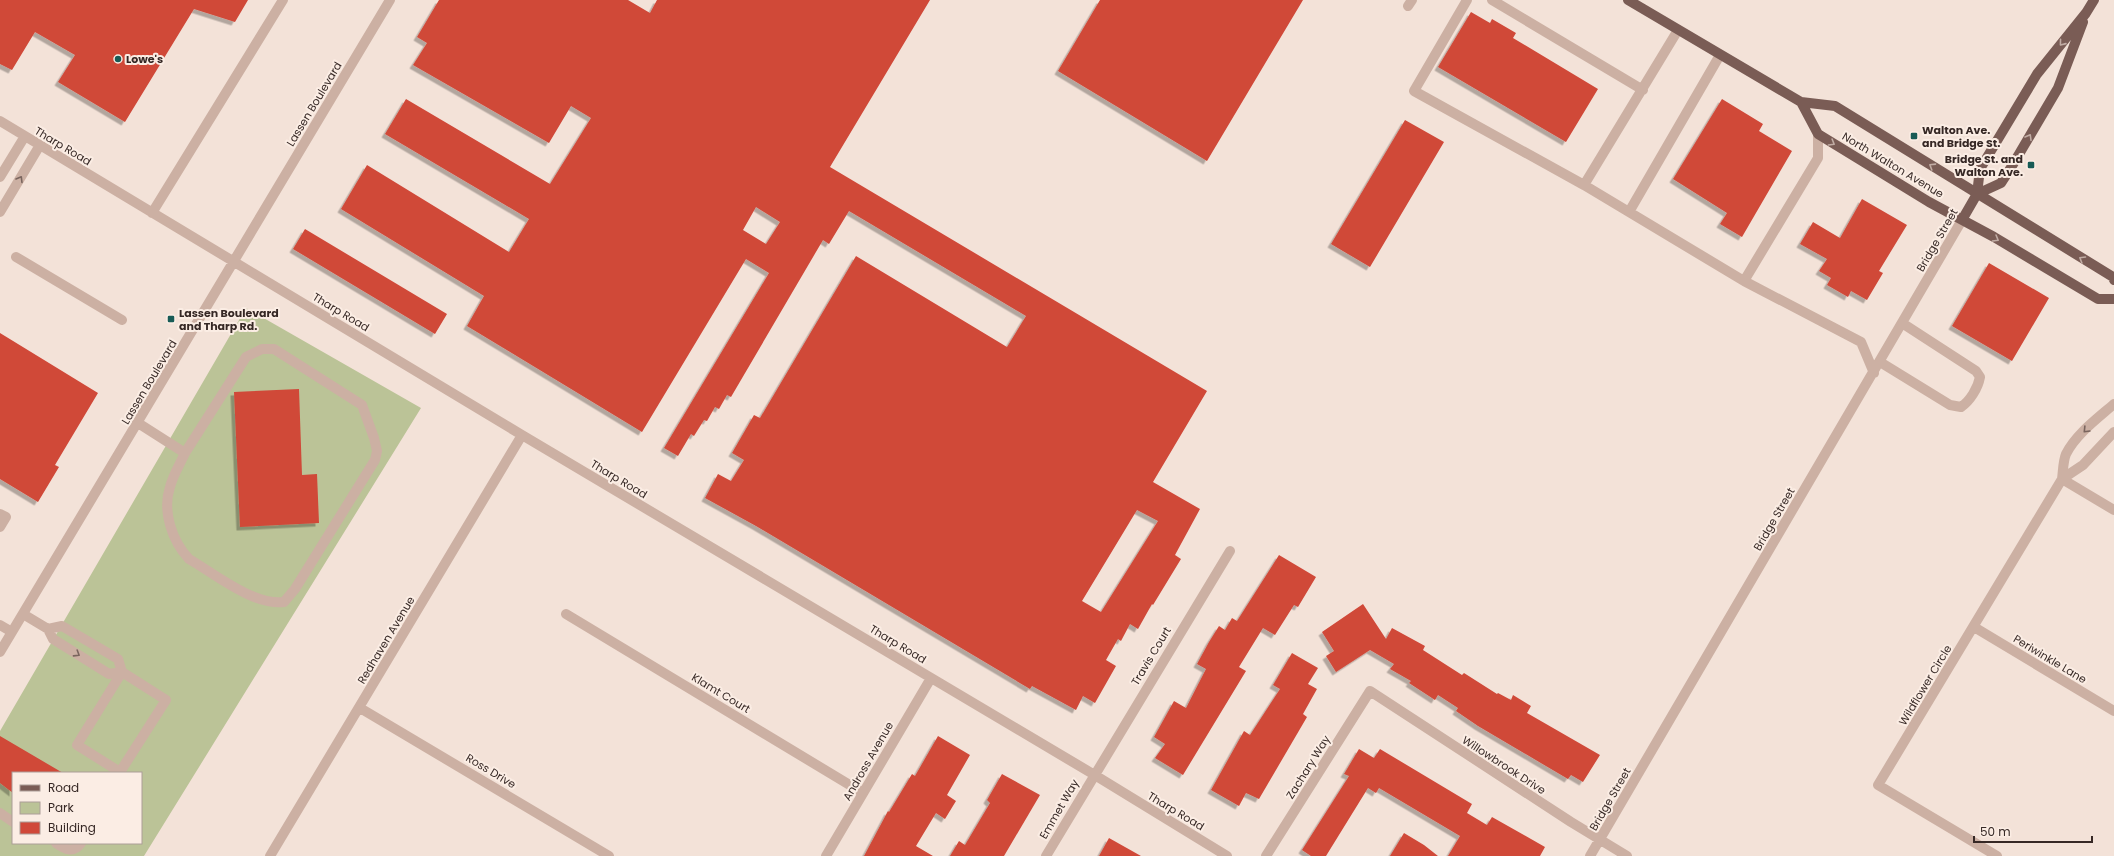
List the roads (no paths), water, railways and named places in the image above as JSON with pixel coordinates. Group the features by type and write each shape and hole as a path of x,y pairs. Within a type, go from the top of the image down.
{"main road":[{"name":"North Walton Avenue","path":"1628,0 1801,102 1835,106 2113,277 2114,280"},
{"name":"Bridge Street","path":"1962,220 1977,194 1980,169 2033,81 2086,13 2094,0"},
{"name":"Bridge Street","path":"1977,194 2002,183 2058,88 2086,13"},
{"path":"1801,102 1818,134"},
{"name":"North Walton Avenue","path":"1818,134 1962,220 2098,298 2114,299"}],"street":[{"path":"152,213 283,0"},
{"name":"Lassen Boulevard","path":"0,652 138,424 390,0"},
{"path":"1467,0 1414,91 1584,185 1744,281 1861,342 1874,373"},
{"path":"1492,0 1643,90"},
{"path":"1584,185 1678,30"},
{"path":"1629,212 1720,54"},
{"name":"Tharp Road","path":"0,121 234,263 1093,774 1227,856"},
{"path":"1744,281 1818,158 1818,134"},
{"path":"0,177 24,136"},
{"path":"0,212 40,145"},
{"name":"Bridge Street","path":"1590,856 1874,373 1962,220"},
{"path":"16,257 122,320"},
{"path":"1880,362 1961,407 1966,404 1979,383 1980,377 1976,371 1902,323"},
{"path":"262,349 274,349 362,405 371,426 377,451 375,460 295,589 284,602 274,603 250,595 189,559 176,542 168,513 169,487 185,453 246,357 262,349"},
{"name":"Wildflower Circle","path":"1997,856 1878,785 2062,479 2066,455 2073,443 2114,404"},
{"path":"138,424 185,453"},
{"name":"Wildflower Circle","path":"2062,479 2083,465 2114,432"},
{"name":"Redhaven Avenue","path":"270,856 360,708 522,435"},
{"path":"2062,479 2114,510"},
{"path":"0,514 6,518 0,527"},
{"name":"Travis Court","path":"1093,774 1230,550"},
{"path":"23,614 48,629 53,639 109,674 122,672"},
{"name":"Klamt Court","path":"566,614 863,793"},
{"path":"0,625 12,632"},
{"path":"48,629 62,626 118,659 122,672 166,700 120,772 77,745 122,672"},
{"name":"Periwinkle Lane","path":"1974,627 2114,712"},
{"name":"Andross Avenue","path":"826,856 931,678"},
{"name":"Willowbrook Drive","path":"1370,691 1627,856"},
{"name":"Zachary Way","path":"1266,856 1370,691"},
{"name":"Ross Drive","path":"360,708 609,856"},
{"name":"Emmet Way","path":"1046,856 1093,774"},
{"path":"0,814 12,821"},
{"path":"58,844 68,850 74,850 80,844"}],"place":[{"name":"Lowe's","path":"118,59"},
{"name":"Walton Ave. and Bridge St.","path":"1914,136"},
{"name":"Bridge St. and Walton Ave.","path":"2031,165"},
{"name":"Lassen Boulevard and Tharp Rd.","path":"171,319"}]}
